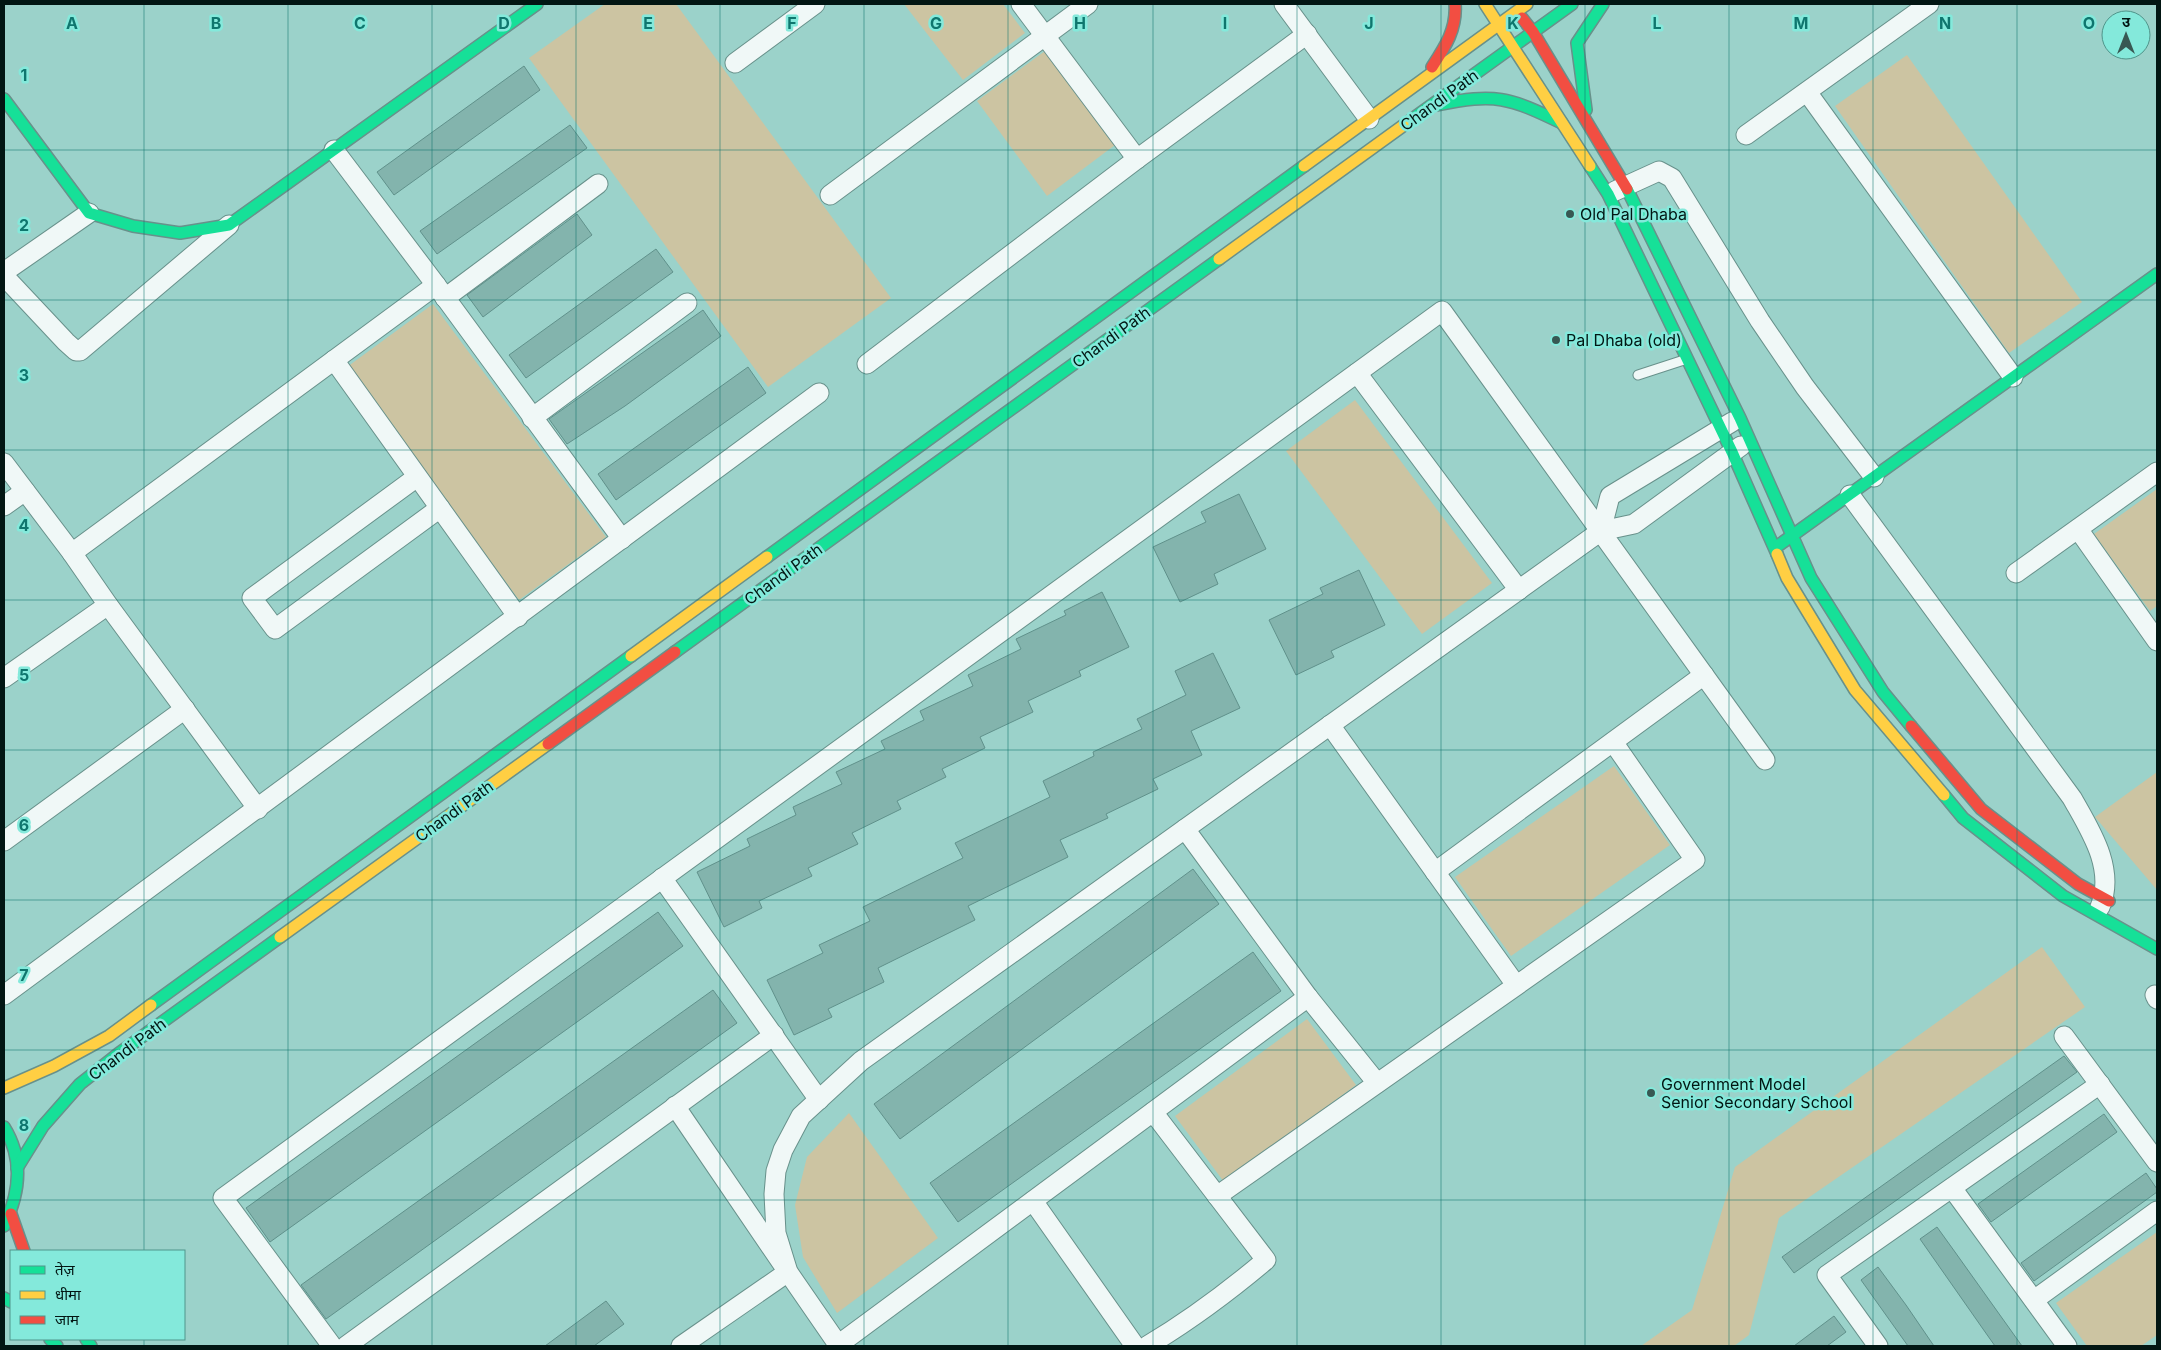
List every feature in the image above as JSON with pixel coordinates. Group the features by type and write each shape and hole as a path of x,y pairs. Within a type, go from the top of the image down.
{"main road":[{"path":"4,99 89,213 133,226 180,233 229,225 537,4"},
{"path":"1423,80 1451,34 1456,20 1455,4"},
{"path":"1486,4 1608,194 1732,452 1786,578 1854,690 1963,818 2063,896 2106,906"},
{"name":"Chandi Path","path":"4,1088 54,1066 109,1036 1423,80 1499,24 1513,8 1527,4"},
{"name":"Chandi Path","path":"17,1168 43,1126 80,1084 118,1054 1572,4"},
{"path":"1588,124 1578,43 1603,4"},
{"path":"1513,8 1533,32 1626,186 1704,349 1740,418 1811,578 1883,692 1981,809 2106,906 2157,949"},
{"path":"1430,107 1470,98 1500,98 1527,106 1563,123"},
{"path":"1775,549 2157,274"},
{"path":"4,1127 15,1152 19,1176 17,1196 11,1214 4,1226"},
{"path":"11,1214 24,1250"}],"street":[{"path":"734,63 815,4"},
{"path":"1021,4 1137,159"},
{"path":"830,195 1088,4"},
{"path":"1284,4 1369,119"},
{"path":"1746,135 1929,4"},
{"path":"866,364 1137,159 1307,34"},
{"path":"1807,92 2013,377"},
{"path":"334,150 622,539"},
{"path":"1608,194 1659,171 1672,178 1760,321 1805,387 1874,478"},
{"path":"72,553 334,360 440,292 598,184"},
{"path":"4,272 89,213"},
{"path":"4,276 66,342 76,351 80,351 229,225"},
{"path":"532,418 687,303"},
{"path":"332,1346 223,1198 1442,311 1765,760"},
{"path":"334,360 518,617"},
{"path":"1357,373 1519,590"},
{"path":"4,995 819,393"},
{"path":"1601,531 1610,496 1720,428 1740,418"},
{"path":"788,1272 776,1233 774,1194 776,1171 783,1150 801,1116 861,1061 1601,531 1634,524 1749,440"},
{"path":"4,463 72,553 258,809"},
{"path":"2016,573 2157,472"},
{"path":"417,477 252,598 275,629 440,508"},
{"path":"4,506 25,491"},
{"path":"1850,494 2072,798 2097,843 2104,870 2106,906"},
{"path":"2078,529 2155,634"},
{"path":"4,678 108,605"},
{"path":"1435,872 1704,676"},
{"path":"4,841 185,709"},
{"path":"1330,725 1516,985"},
{"path":"1217,1196 1695,860 1613,742"},
{"path":"1185,829 1308,997 1377,1083"},
{"path":"662,878 819,1100"},
{"path":"675,1106 839,1346 1308,997"},
{"path":"346,1346 774,1034"},
{"path":"2064,1036 2157,1162"},
{"path":"1878,1346 1827,1275 2100,1084"},
{"path":"1146,1346 1214,1302 1266,1260 1153,1112"},
{"path":"1952,1188 2067,1346"},
{"path":"1033,1201 1136,1346"},
{"path":"2034,1300 2157,1211"},
{"path":"681,1346 788,1272"}],"lane":[{"path":"1638,375 1688,359 1704,349"}],"shaded area":[{"path":"605,4 676,4 891,298 768,387 529,58"},
{"path":"904,4 1003,4 1025,33 963,80"},
{"path":"1045,51 1115,145 1047,196 977,101"},
{"path":"1907,55 2082,302 2009,353 1835,106"},
{"path":"433,304 606,537 519,600 347,367"},
{"path":"1355,400 1492,583 1422,634 1286,451"},
{"path":"2157,489 2157,606 2150,611 2094,534"},
{"path":"1614,766 1670,845 1511,956 1455,877"},
{"path":"2157,772 2157,890 2095,817"},
{"path":"2042,947 2085,1007 1779,1218 1749,1335 1734,1346 1641,1346 1692,1310 1735,1167"},
{"path":"1307,1019 1356,1085 1224,1182 1175,1116"},
{"path":"849,1113 938,1238 837,1313 803,1257 795,1205 807,1157"},
{"path":"2157,1232 2157,1335 2141,1346 2087,1346 2056,1303"}],"building":[{"path":"524,66 540,90 394,195 377,172"},
{"path":"570,125 587,148 437,254 420,231"},
{"path":"577,214 592,235 483,317 467,295"},
{"path":"656,249 673,272 526,378 509,355"},
{"path":"703,310 721,336 625,406 567,444 549,419"},
{"path":"748,367 766,393 616,500 598,474"},
{"path":"1239,494 1266,549 1214,574 1218,584 1180,602 1153,547 1206,522 1201,512"},
{"path":"1359,570 1385,625 1331,651 1334,657 1296,675 1269,620 1323,594 1320,588"},
{"path":"1102,592 1129,647 1079,671 1081,676 1028,701 1033,712 980,737 985,748 942,769 946,777 897,801 901,809 852,833 858,844 808,868 812,876 759,901 762,908 724,927 697,872 750,846 747,839 796,815 793,807 842,784 836,772 885,749 881,741 924,720 920,711 973,686 968,675 1021,649 1016,639 1066,615 1064,611"},
{"path":"1213,653 1240,708 1191,731 1202,755 1153,779 1158,789 1106,814 1108,818 1060,840 1068,857 968,906 975,920 878,968 884,982 828,1009 832,1017 794,1035 767,980 823,953 819,945 870,921 863,907 963,858 955,843 1050,797 1043,781 1094,756 1093,752 1142,729 1137,719 1186,695 1175,671"},
{"path":"1193,869 1219,904 900,1139 874,1104"},
{"path":"658,912 683,946 270,1242 246,1208"},
{"path":"1253,952 1281,991 958,1222 930,1183"},
{"path":"713,990 737,1023 326,1319 301,1285"},
{"path":"2064,1056 2077,1072 1794,1273 1782,1257"},
{"path":"2104,1114 2117,1132 1991,1222 1978,1204"},
{"path":"2146,1173 2157,1189 2157,1192 2034,1281 2021,1263"},
{"path":"1937,1227 2022,1346 1995,1346 1920,1239"},
{"path":"1878,1267 1934,1346 1908,1346 1861,1280"},
{"path":"606,1301 624,1324 594,1346 545,1346"},
{"path":"1834,1316 1846,1332 1827,1346 1794,1346"}],"traffic: fast":[{"path":"4,99 89,213 133,226 180,233 229,225 537,4"},
{"path":"1411,120 1572,4"},
{"path":"1586,110 1577,43 1603,4"},
{"path":"1437,105 1474,99 1501,100 1528,108 1562,123"},
{"path":"767,557 1304,166"},
{"path":"1590,166 1608,194 1732,452 1777,554"},
{"path":"1627,189 1740,418 1811,578 1883,692 1911,726"},
{"path":"675,652 1219,259"},
{"path":"1779,545 2157,274"},
{"path":"151,1005 631,656"},
{"path":"1944,795 1963,818 2063,896 2157,949"},
{"path":"17,1168 43,1126 80,1084 118,1054 280,937"},
{"path":"4,1127 15,1151 18,1176 14,1201 4,1226"},
{"path":"4,1298 10,1301"},
{"path":"51,1340 57,1346"},
{"path":"87,1340 91,1346"}],"traffic: slow":[{"path":"1485,4 1590,166"},
{"path":"1304,166 1527,4"},
{"path":"1219,259 1411,120"},
{"path":"1777,554 1787,578 1855,690 1944,795"},
{"path":"631,656 767,557"},
{"path":"280,937 548,744"},
{"path":"4,1088 54,1066 109,1036 151,1005"}],"traffic: jam":[{"path":"1432,67 1446,45 1452,30 1455,4"},
{"path":"1522,18 1533,32 1627,189"},
{"path":"548,744 675,652"},
{"path":"1911,726 1981,809 2078,884 2109,901"},
{"path":"11,1214 24,1250"}],"place":[{"name":"Old Pal Dhaba","path":"1570,214"},
{"name":"Pal Dhaba (old)","path":"1556,340"},
{"name":"Government Model Senior Secondary School","path":"1651,1093"}]}
